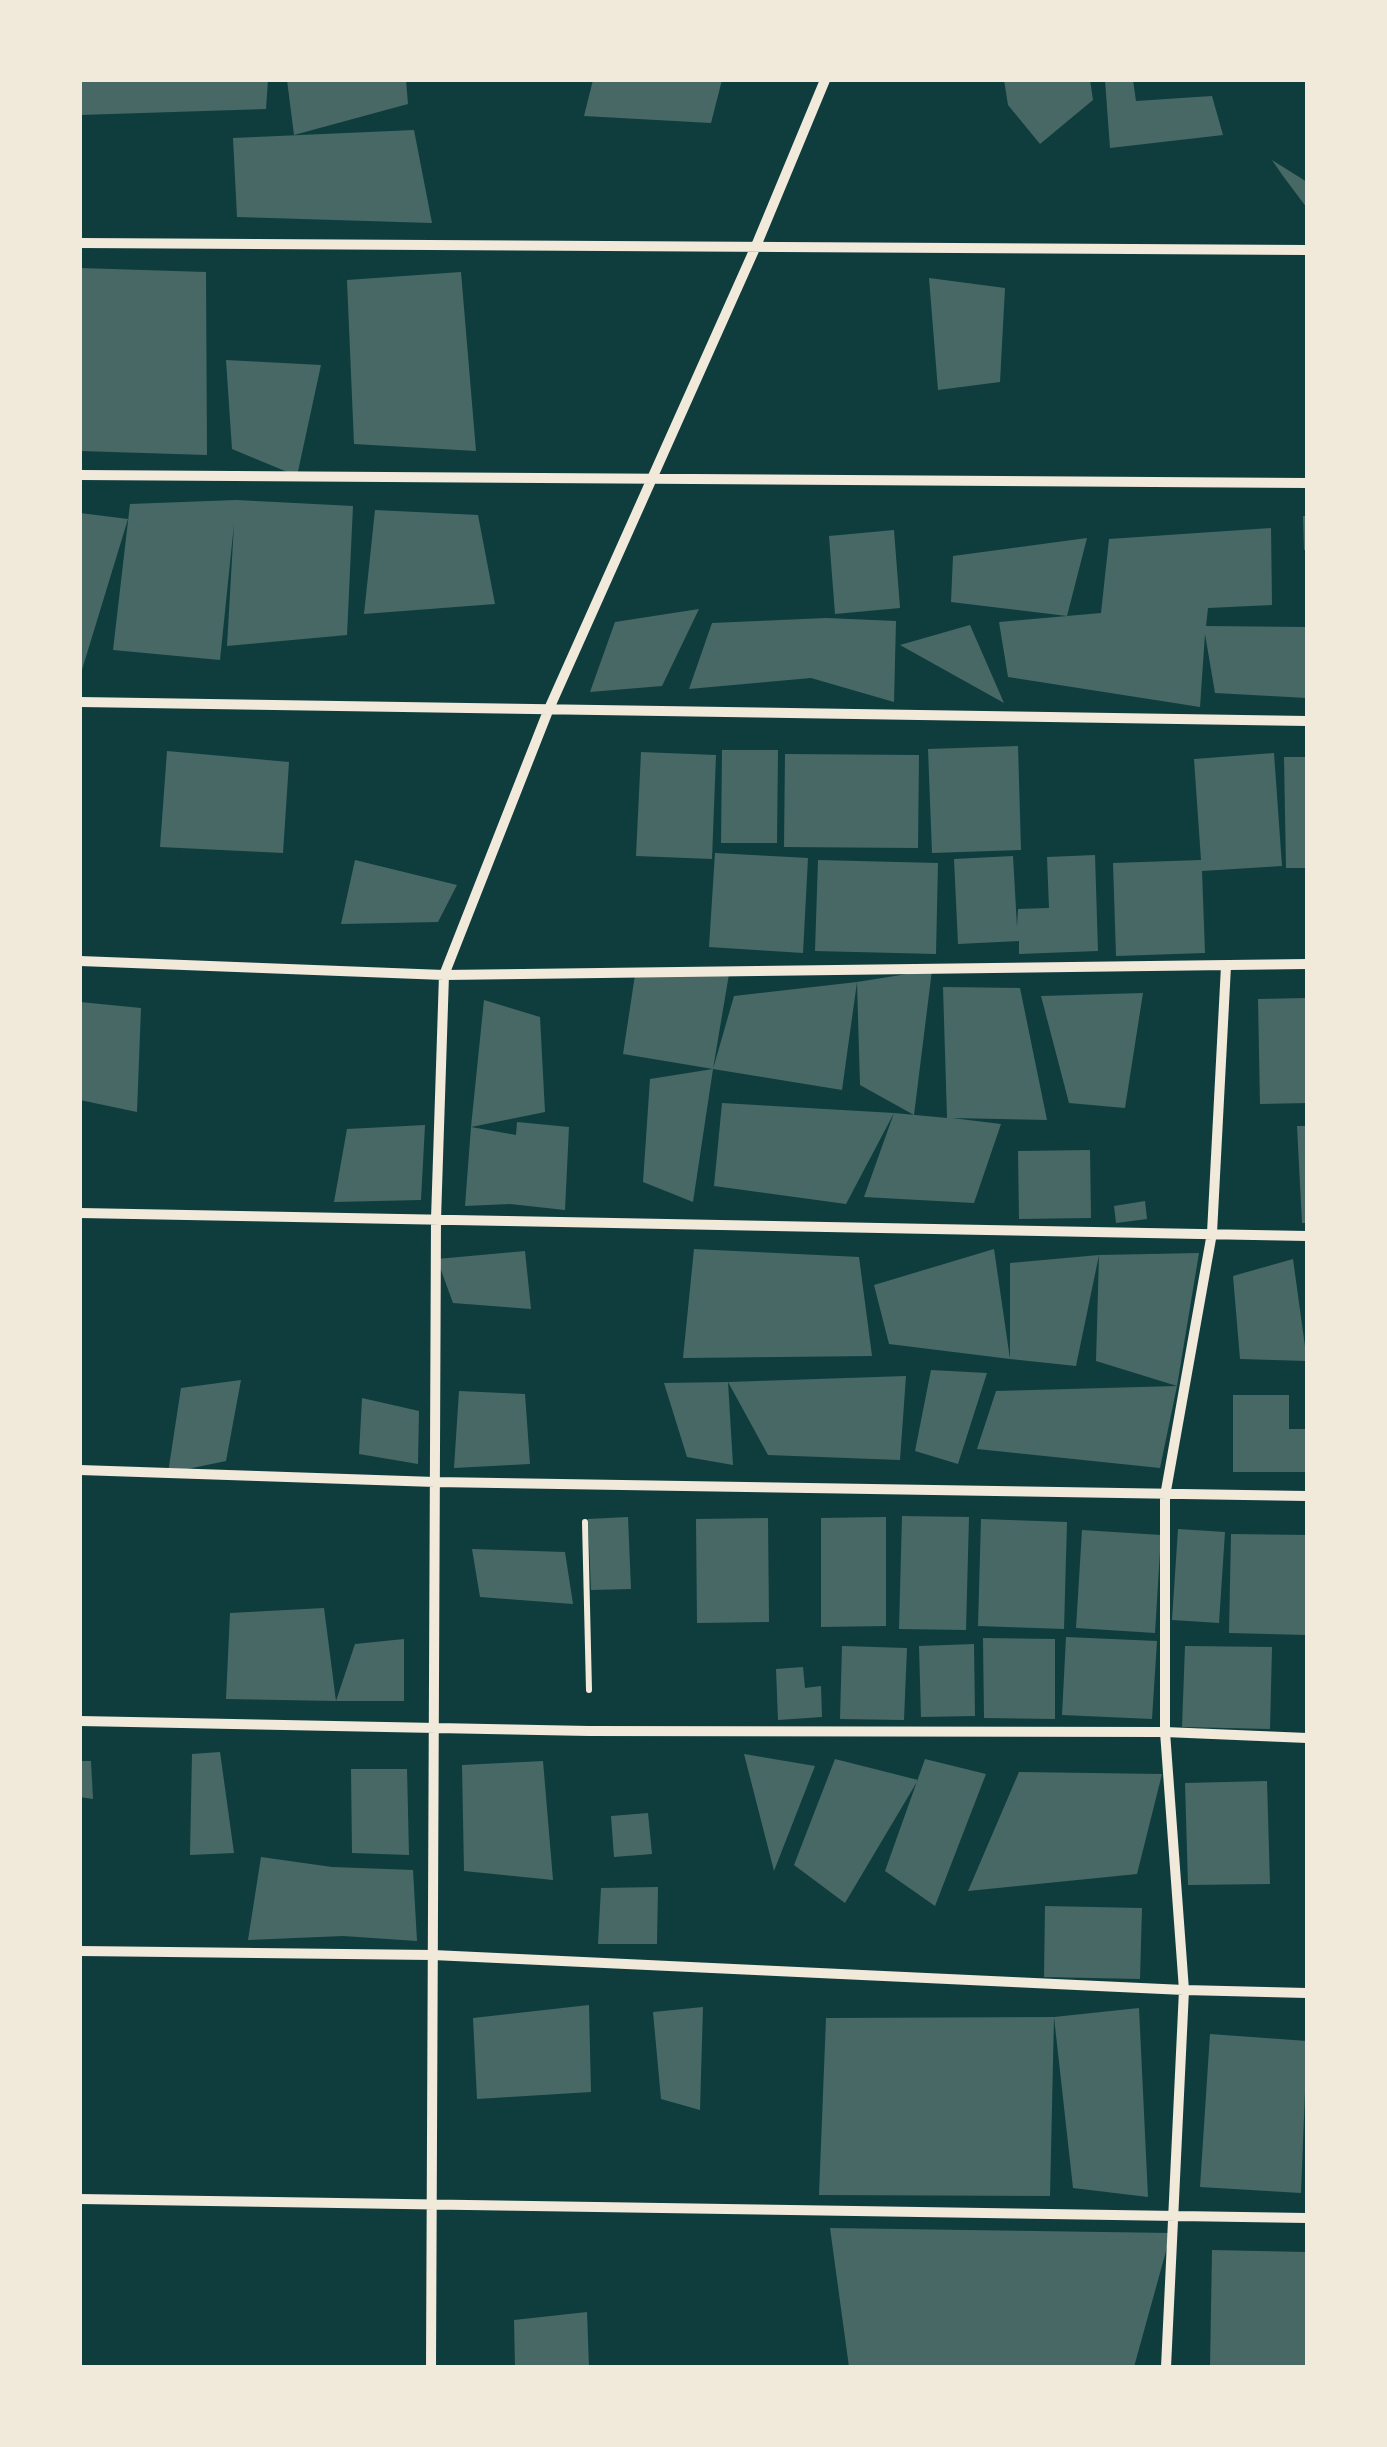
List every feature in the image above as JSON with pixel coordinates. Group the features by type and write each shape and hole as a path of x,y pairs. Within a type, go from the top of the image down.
{"street":[{"path":"430,2367 436,1220 444,975 548,711 756,246 825,80"},
{"path":"80,244 1307,250"},
{"path":"80,475 1307,483"},
{"path":"80,702 1307,721"},
{"path":"80,961 444,975 1307,964"},
{"path":"1166,2367 1184,1990 1165,1732 1165,1496 1212,1234 1226,966"},
{"path":"80,1213 1307,1236"},
{"path":"80,1470 435,1482 1307,1496"},
{"path":"80,1721 590,1731 1165,1732 1307,1738"},
{"path":"80,1951 433,1955 1307,1993"},
{"path":"80,2199 1307,2218"}],"path":[{"path":"584,1484 590,1731"}],"building":[{"path":"80,80 268,80 266,109 80,115"},
{"path":"287,80 406,80 408,104 294,135"},
{"path":"593,80 722,80 711,123 584,116"},
{"path":"1004,80 1090,80 1093,100 1040,144 1008,105"},
{"path":"1105,80 1133,80 1136,101 1212,96 1223,135 1110,148"},
{"path":"414,130 432,223 237,217 233,138"},
{"path":"1272,160 1307,182 1307,208 1283,176"},
{"path":"80,268 206,272 207,455 80,451"},
{"path":"461,272 476,451 354,444 347,280"},
{"path":"929,278 1005,288 1000,382 938,390"},
{"path":"226,360 321,365 297,476 232,449"},
{"path":"236,500 353,506 347,635 227,646 234,524 220,660 113,650 130,504"},
{"path":"375,510 478,515 495,604 364,614"},
{"path":"80,513 128,519 81,673 80,672"},
{"path":"1303,516 1307,516 1307,550 1304,550"},
{"path":"1271,528 1272,605 1208,608 1206,626 1307,627 1307,698 1215,693 1205,634 1200,707 1008,677 999,622 1101,613 1109,539"},
{"path":"894,530 900,608 835,614 829,536"},
{"path":"1087,538 1067,616 951,602 953,556"},
{"path":"699,609 662,686 590,692 615,622"},
{"path":"826,618 896,621 894,702 811,678 689,689 712,623"},
{"path":"970,625 1004,703 900,645"},
{"path":"1018,746 1021,850 932,853 928,749"},
{"path":"722,750 778,750 777,843 721,843"},
{"path":"167,751 289,762 283,853 160,847"},
{"path":"641,752 716,755 712,859 636,856"},
{"path":"1274,753 1282,866 1202,871 1205,953 1116,956 1113,863 1201,860 1194,759"},
{"path":"785,754 919,755 918,848 784,847"},
{"path":"1284,757 1307,757 1307,868 1286,868"},
{"path":"715,853 808,858 803,953 709,947"},
{"path":"1095,855 1098,951 1019,954 1019,941 958,944 954,859 1013,856 1017,927 1018,909 1049,908 1047,857"},
{"path":"355,860 457,885 438,922 341,924"},
{"path":"818,860 938,863 936,954 815,951"},
{"path":"932,970 914,1115 860,1085 857,982"},
{"path":"729,974 713,1069 623,1054 635,975"},
{"path":"857,982 842,1090 713,1069 734,996"},
{"path":"943,987 1020,988 1047,1120 952,1118 1001,1124 974,1203 864,1197 894,1113 947,1118"},
{"path":"1143,993 1125,1108 1069,1103 1041,996"},
{"path":"1307,998 1307,1103 1260,1104 1258,999"},
{"path":"484,1000 540,1017 545,1112 471,1127"},
{"path":"80,1002 141,1008 137,1112 80,1100"},
{"path":"713,1069 693,1202 643,1182 650,1079"},
{"path":"722,1103 894,1113 846,1204 714,1186"},
{"path":"517,1122 569,1127 565,1210 510,1204 465,1206 471,1127 516,1135"},
{"path":"425,1125 421,1200 334,1202 347,1129"},
{"path":"1297,1126 1307,1126 1307,1223 1302,1223"},
{"path":"1090,1150 1091,1218 1019,1219 1018,1151"},
{"path":"1145,1201 1147,1219 1116,1223 1114,1206"},
{"path":"694,1249 859,1257 872,1356 683,1358"},
{"path":"994,1249 1010,1359 889,1344 874,1285"},
{"path":"525,1251 531,1309 453,1303 437,1259"},
{"path":"1199,1253 1177,1386 1096,1361 1099,1255"},
{"path":"1099,1255 1076,1366 1010,1359 1010,1263"},
{"path":"1293,1259 1307,1361 1240,1359 1233,1276"},
{"path":"931,1370 987,1373 958,1464 915,1451"},
{"path":"906,1376 900,1460 768,1455 728,1382"},
{"path":"241,1380 226,1461 168,1473 181,1388"},
{"path":"728,1382 733,1465 687,1457 664,1383"},
{"path":"1177,1386 1160,1468 977,1449 996,1391"},
{"path":"459,1391 525,1394 530,1464 454,1468"},
{"path":"1233,1395 1289,1395 1289,1429 1307,1429 1307,1472 1233,1472"},
{"path":"362,1398 419,1411 418,1464 359,1454"},
{"path":"902,1516 969,1517 966,1630 899,1629"},
{"path":"628,1517 631,1589 591,1590 588,1519"},
{"path":"886,1517 886,1626 821,1627 821,1518"},
{"path":"768,1518 769,1622 697,1623 696,1519"},
{"path":"981,1519 1067,1522 1064,1629 978,1626"},
{"path":"1178,1529 1225,1532 1219,1623 1172,1620"},
{"path":"1082,1530 1161,1535 1155,1633 1076,1628"},
{"path":"1231,1534 1307,1535 1307,1635 1229,1633"},
{"path":"472,1549 565,1552 573,1604 480,1597"},
{"path":"324,1608 336,1701 226,1699 230,1613"},
{"path":"1066,1637 1157,1641 1152,1719 1062,1715"},
{"path":"983,1638 1055,1639 1055,1719 984,1718"},
{"path":"404,1639 404,1701 336,1701 355,1644"},
{"path":"974,1644 975,1716 921,1717 919,1646"},
{"path":"842,1646 907,1648 904,1720 840,1719"},
{"path":"1185,1646 1272,1647 1270,1729 1182,1727"},
{"path":"803,1667 805,1688 821,1686 822,1717 778,1720 776,1669"},
{"path":"220,1752 234,1853 190,1855 192,1754"},
{"path":"744,1754 815,1766 774,1871"},
{"path":"835,1759 918,1780 845,1903 794,1865"},
{"path":"925,1759 986,1774 935,1906 885,1871"},
{"path":"80,1761 91,1761 93,1799 80,1797"},
{"path":"543,1761 553,1880 464,1871 462,1765"},
{"path":"351,1769 407,1769 409,1855 352,1853"},
{"path":"1019,1772 1162,1774 1137,1874 968,1891"},
{"path":"1267,1781 1270,1884 1188,1885 1185,1783"},
{"path":"648,1813 652,1854 614,1857 611,1816"},
{"path":"261,1857 332,1867 413,1870 417,1941 343,1936 248,1940"},
{"path":"658,1887 657,1944 598,1944 601,1888"},
{"path":"1045,1906 1142,1908 1140,1979 1044,1977"},
{"path":"589,2005 591,2092 477,2099 473,2018"},
{"path":"703,2007 700,2110 661,2099 653,2012"},
{"path":"1139,2008 1148,2197 1073,2188 1054,2017"},
{"path":"1054,2017 1050,2196 819,2195 826,2018"},
{"path":"1210,2034 1307,2041 1301,2193 1200,2187"},
{"path":"830,2228 1171,2233 1134,2367 849,2367"},
{"path":"1212,2250 1307,2252 1307,2367 1210,2367"},
{"path":"587,2312 589,2367 515,2367 514,2320"}]}
